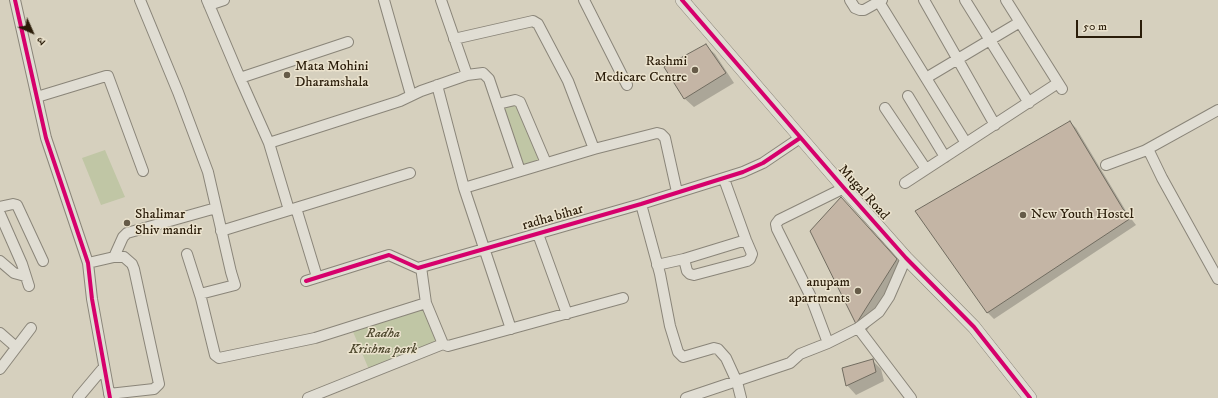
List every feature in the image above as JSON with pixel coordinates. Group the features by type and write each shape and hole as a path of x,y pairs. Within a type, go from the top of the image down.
{"street":[{"path":"15,0 46,138 88,263 92,299 110,396 154,389 159,384 132,264 124,257 114,257 88,263"},
{"path":"140,0 178,92 208,172 235,285 200,294"},
{"path":"224,0 208,3 269,143 317,278"},
{"path":"384,0 411,96"},
{"path":"441,0 466,75"},
{"path":"584,0 627,85"},
{"name":"Mugal Road","path":"682,0 800,138 906,258 974,327 1030,398"},
{"path":"850,0 855,8 860,10 864,10 880,1 966,143"},
{"path":"924,0 995,125"},
{"path":"965,0 1029,103"},
{"path":"905,183 1029,103 1060,86 1006,0"},
{"path":"454,39 533,22 538,24 568,81 594,149"},
{"path":"926,78 1020,22"},
{"path":"240,78 348,42"},
{"path":"269,143 400,101 437,85 466,75 483,73 487,76 498,104 520,171"},
{"path":"37,97 108,76 143,171"},
{"path":"437,85 464,188 511,329"},
{"path":"908,96 945,157"},
{"path":"498,104 515,100 520,102 546,163"},
{"path":"885,108 926,169"},
{"path":"1106,165 1148,148 1218,110"},
{"path":"464,188 594,149 657,133 661,134 665,138 677,192"},
{"name":"radha bihar","path":"421,267 724,179 763,163 800,138"},
{"path":"1148,148 1162,178 1218,279"},
{"path":"222,231 410,173"},
{"path":"684,259 687,271 694,275 750,259 752,254 724,179"},
{"path":"828,344 810,295 777,230 776,224 779,220 844,188"},
{"path":"0,207 13,204 17,205 43,261"},
{"path":"641,204 657,265 670,326 678,352 683,357 714,348 718,349 726,358 737,382 741,398"},
{"path":"114,257 123,237 127,234 216,208"},
{"path":"0,214 22,264 29,286"},
{"path":"538,234 567,314"},
{"path":"657,265 684,259 746,240"},
{"path":"187,254 200,294 215,354 219,358 315,338 426,303"},
{"path":"306,281 389,255 414,267 421,267 426,303 443,344"},
{"path":"686,398 703,396 790,363 800,354 828,344 858,328 879,312 889,297 906,258"},
{"path":"0,261 14,273 25,276"},
{"path":"308,398 443,344 448,346 623,298"},
{"path":"0,369 31,328"},
{"path":"858,328 911,398"},
{"path":"0,333 16,347"},
{"path":"78,398 104,367"}],"green space":[{"path":"517,100 546,163 520,171 498,104"},
{"path":"105,150 125,197 101,205 82,158"},
{"name":"Radha Krishna park","path":"426,303 443,344 370,372 351,327"}],"building":[{"name":"Rashmi Medicare Centre","path":"706,44 726,73 684,99 664,67"},
{"name":"New Youth Hostel","path":"1070,121 1123,209 1131,218 987,313 915,211"},
{"name":"anupam apartments","path":"841,197 897,259 856,324 810,231"},
{"path":"873,359 876,372 846,386 842,368"}],"cycle path":[{"path":"15,0 46,138 88,263 92,299 110,398"},
{"path":"682,0 906,258 974,327 1030,398"},
{"path":"306,281 389,255 418,268 641,204 743,172 763,163 800,138"}],"place":[{"name":"Rashmi Medicare Centre","path":"695,70"},
{"name":"Mata Mohini Dharamshala","path":"287,75"},
{"name":"New Youth Hostel","path":"1023,215"},
{"name":"Shalimar Shiv mandir","path":"127,223"},
{"name":"anupam apartments","path":"858,291"}]}
